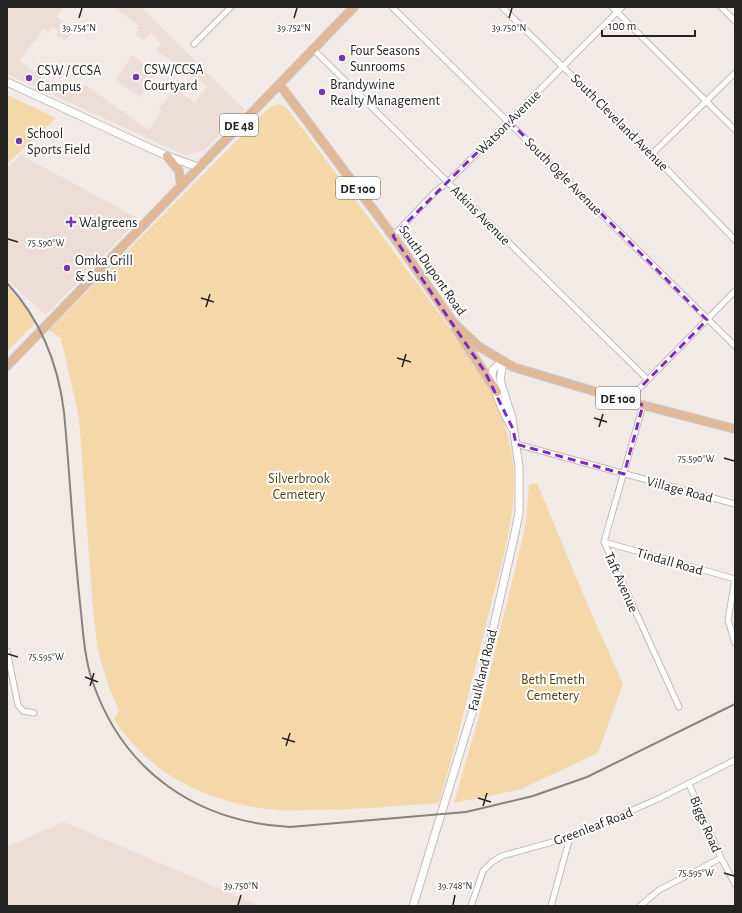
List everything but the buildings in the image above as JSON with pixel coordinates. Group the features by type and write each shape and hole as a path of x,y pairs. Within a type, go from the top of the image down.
{"main road":[{"name":"DE 48","path":"7,366 354,7"},
{"path":"7,82 167,156 198,167"},
{"name":"South Dupont Road","path":"280,84 394,236 453,322 478,346 503,362 532,373 627,401 735,429"},
{"path":"167,156 179,171 182,184"},
{"path":"453,322 497,392"},
{"name":"Faulkland Road","path":"503,362 493,370 494,386 513,429"},
{"name":"Faulkland Road","path":"413,906 479,690 511,552 518,512 520,488 516,444 512,418 500,380 503,362"}],"street":[{"name":"South Ogle Avenue","path":"392,7 735,346"},
{"name":"South Cleveland Avenue","path":"502,7 652,154 735,240"},
{"path":"612,7 708,101 735,130"},
{"name":"Watson Avenue","path":"394,236 435,192 448,182 622,7"},
{"path":"721,7 735,21"},
{"path":"194,44 227,8"},
{"name":"Atkins Avenue","path":"314,50 648,380"},
{"path":"652,154 735,73"},
{"path":"627,401 735,291"},
{"name":"Taft Avenue","path":"643,405 604,542 679,707"},
{"name":"Village Road","path":"516,444 735,504"},
{"name":"Tindall Road","path":"604,542 735,579"},
{"path":"735,579 728,620 735,643"},
{"path":"7,651 18,705 23,711 34,713"},
{"name":"Greenleaf Road","path":"471,906 483,871 492,862 502,856 570,837 689,784 735,760"},
{"name":"Biggs Road","path":"689,784 721,858 735,884"},
{"path":"551,906 570,837"},
{"path":"640,906 658,890 721,858"}],"highlighted area":[{"path":"509,121 707,320 627,401 643,405 624,474 516,444 513,429 485,372 393,236"}],"shaded area":[{"name":"CSW / CCSA Campus","path":"7,7 63,7 56,16 74,31 71,35 66,40 56,36 59,32 52,27 49,32 44,29 19,60 56,88 60,81 78,94 85,85 149,130 162,111 159,109 174,88 195,103 207,86 156,50 161,43 156,39 157,36 150,33 144,41 136,35 139,30 136,28 138,25 114,7 141,7 245,110 203,151 185,155 7,74"},
{"name":"CSW / CCSA Campus","path":"132,55 156,74 140,97 115,80"},
{"path":"21,155 139,219 46,315 7,280 7,168"},
{"path":"64,822 260,906 7,906 7,847"}],"green space":[{"name":"School Sports Field","path":"7,95 56,118 7,164"},
{"name":"Silverbrook Cemetery","path":"279,104 286,107 312,141 478,366 500,412 511,449 514,480 508,534 466,704 439,803 375,808 281,810 253,807 206,794 184,784 164,771 145,756 129,739 114,719 119,710 109,688 98,651 93,609 79,418 61,338 49,330 270,107"},
{"path":"7,286 36,322 7,351"},
{"name":"Beth Emeth Cemetery","path":"537,483 586,601 623,684 598,753 519,790 454,803 479,716 520,549 526,522 529,485"}],"railway":[{"path":"7,283 29,312 46,343 52,359 61,394 64,412 75,555 83,633 93,683 107,715 124,742 144,766 168,786 195,803 224,815 256,823 290,827 466,812 533,796 587,777 735,704"}],"place":[{"name":"Four Seasons Sunrooms","path":"342,58"},
{"name":"CSW/CCSA Courtyard","path":"136,77"},
{"name":"CSW / CCSA Campus","path":"29,78"},
{"name":"Brandywine Realty Management","path":"322,92"},
{"name":"School Sports Field","path":"19,141"},
{"name":"Walgreens","path":"71,222"},
{"name":"Omka Grill & Sushi","path":"67,268"}]}
